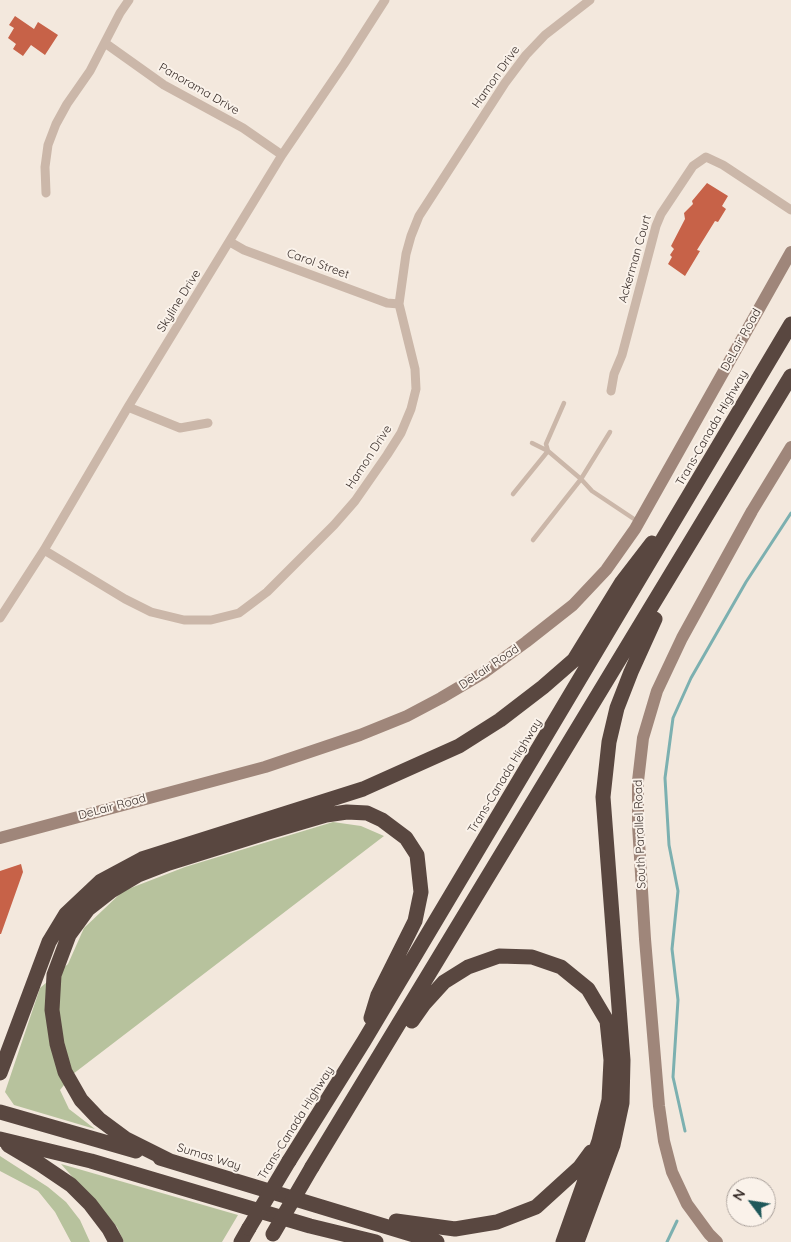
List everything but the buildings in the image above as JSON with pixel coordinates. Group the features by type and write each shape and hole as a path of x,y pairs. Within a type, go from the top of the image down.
{"highway":[{"name":"Trans-Canada Highway","path":"241,1242 364,1041 791,324"},
{"path":"271,1238 312,1167 791,376"},
{"path":"0,1073 3,1058 49,942 66,914 101,881 142,859 362,789 459,746 500,720 574,660 622,582 698,482"},
{"path":"577,1242 612,1145 622,1103 623,1060 603,797 609,742 617,708 646,637 711,509"},
{"path":"170,1161 126,1139 99,1119 81,1100 65,1072 57,1044 52,1010 54,975 69,935 88,909 111,890 138,875 169,863 326,815 347,812 367,813 382,820 406,838 417,855 421,892 415,921 378,995 364,1041"},
{"path":"344,1116 424,1004 444,982 468,967 499,956 532,957 561,967 588,989 607,1021 611,1060 609,1100 599,1141 563,1242"},
{"name":"Sumas Way","path":"0,1112 170,1161 437,1242"},
{"path":"0,1140 71,1185 90,1204 110,1229 116,1242"},
{"path":"0,1140 91,1161 310,1226 376,1242"},
{"path":"322,1208 412,1224 455,1229 497,1222 536,1207 580,1167 599,1141"},
{"path":"584,1242 588,1215"}],"street":[{"path":"46,193 45,167 48,145 56,124 67,104 90,71 120,13 129,0"},
{"name":"Skyline Drive","path":"0,618 44,550 128,407 282,155 385,0"},
{"name":"Hamon Drive","path":"44,550 125,599 151,612 184,620 211,620 239,613 267,592 334,525 360,494 401,433 411,409 416,389 415,369 399,304 406,254 419,216 505,83 526,55 545,35 590,0"},
{"name":"Panorama Drive","path":"105,44 164,85 243,128 282,155"},
{"name":"Ackerman Court","path":"611,391 614,374 622,356 656,226 661,214 693,166 706,157 724,165 791,210"},
{"name":"Carol Street","path":"230,242 244,250 387,303 399,304"},
{"name":"DeLair Road","path":"0,838 265,767 360,735 407,716 485,672 526,642 573,605 606,570 638,522 791,252"},
{"path":"128,407 180,428 208,423"},
{"name":"South Parallel Road","path":"717,1242 687,1204 672,1172 664,1142 659,1106 645,939 638,825 638,780 643,738 657,691 682,638 752,511 791,447"}],"lane":[{"path":"548,451 546,444 564,403"},
{"path":"533,540 581,479 610,432"},
{"path":"532,443 548,451 592,491 638,522"},
{"path":"514,494 548,451"}],"green space":[{"path":"333,822 361,826 384,836 73,1074 60,1090 69,1109 95,1129 14,1105 5,1092 40,988 68,964 84,928 123,891 185,867"},
{"path":"0,1156 48,1187 66,1202 80,1220 90,1242 71,1242 55,1212 38,1191 0,1171"},
{"path":"61,1164 238,1215 222,1242 124,1242 117,1227"}],"waterway":[{"path":"685,1131 673,1077 678,1000 672,949 678,891 669,845 665,778 673,718 691,678 746,582 791,513"},
{"path":"667,1242 677,1221"}]}
